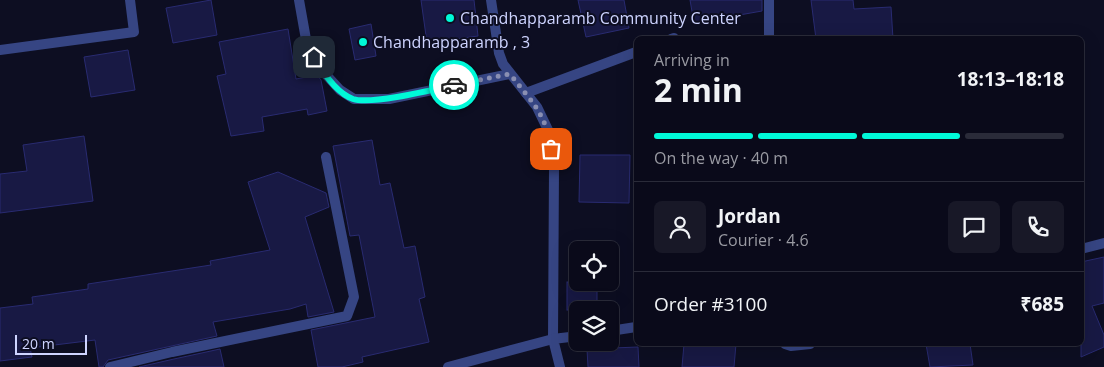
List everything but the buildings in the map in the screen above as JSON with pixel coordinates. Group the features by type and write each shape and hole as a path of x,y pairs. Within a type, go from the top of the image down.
{"street":[{"path":"0,50 134,32 130,0"},
{"path":"299,0 308,45 320,68 340,90 354,99 388,99 510,74"},
{"path":"491,0 499,53 510,74 538,106 548,130 554,168 553,339 560,367"},
{"path":"769,0 769,36"},
{"path":"526,93 634,53"},
{"path":"110,367 172,352 347,316 354,297 326,157"},
{"path":"1084,249 1104,244"},
{"path":"619,330 634,327"},
{"path":"448,367 553,339 569,337"}],"way so far":[{"path":"454,85 510,74 538,106 548,130 551,149"}],"place":[{"name":"Chandhapparamb Community Center","path":"450,18"},
{"name":"Chandhapparamb , 3","path":"363,42"}],"route":[{"path":"314,57 320,68 340,90 354,99 388,99 454,85"}]}
